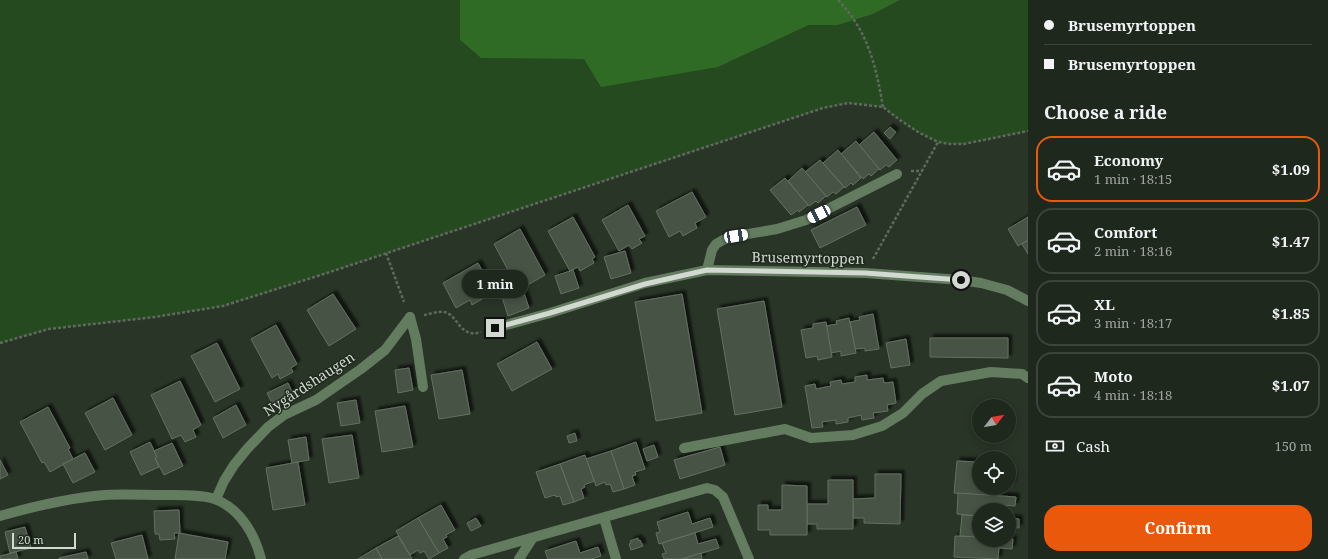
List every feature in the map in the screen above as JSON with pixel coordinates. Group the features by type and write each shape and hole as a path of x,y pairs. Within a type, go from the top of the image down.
{"street":[{"path":"707,270 712,250 716,244 723,240 736,236 778,229 806,220 897,174"},
{"name":"Brusemyrtoppen","path":"495,328 645,284 707,270 865,273 981,283 1007,290 1028,301"},
{"path":"410,317 416,340 423,387"},
{"name":"Nygårdshaugen","path":"216,499 224,481 234,465 268,427 284,416 316,400 361,369 385,350 410,317"},
{"path":"684,448 785,429 810,438 853,435 882,426 903,413 922,394 940,381 991,372 1022,374 1028,378"},
{"path":"464,559 471,555 706,488 715,490 723,497 749,559"},
{"path":"0,516 49,502 106,495 182,495 216,499 229,507 243,520 255,541 261,559"},
{"path":"604,518 616,559"},
{"path":"520,559 532,538"}],"path":[{"path":"838,0 863,33 878,76 883,107"},
{"path":"0,343 49,329 155,317 223,306 327,274 823,108 848,103 883,107 918,132 938,142 964,144 1028,131"},
{"path":"865,273 938,142"},
{"path":"386,253 410,317 443,312 448,314 462,328 473,335 495,328"}],"green space":[{"path":"0,0 460,0 460,40 481,58 584,59 718,67 809,25 838,25 873,14 900,0 1028,0 1028,131 964,144 950,144 938,142 918,132 883,107 848,103 823,108 327,273 223,306 155,317 49,329 0,343"},
{"path":"460,0 900,0 873,14 838,25 809,25 718,67 601,87 584,59 481,58 460,40"}],"building":[{"path":"890,127 896,132 890,139 884,133"},
{"path":"874,132 897,160 889,167 886,165 880,170 859,145"},
{"path":"856,141 879,169 871,176 869,174 863,179 841,154"},
{"path":"838,150 861,178 853,185 851,183 845,188 823,163"},
{"path":"820,160 844,187 836,194 833,192 827,197 805,172"},
{"path":"802,168 826,196 818,203 816,201 809,206 788,181"},
{"path":"785,178 808,205 799,212 798,210 791,215 770,190"},
{"path":"692,192 706,217 695,223 697,228 683,236 680,231 669,237 656,211"},
{"path":"628,205 645,236 639,239 642,243 632,249 629,245 619,251 602,220"},
{"path":"857,207 866,225 820,248 811,230"},
{"path":"573,217 595,257 592,259 594,263 580,271 578,267 570,271 548,231"},
{"path":"1028,217 1028,240 1018,246 1008,229"},
{"path":"520,229 545,275 519,290 516,285 507,289 500,276 509,272 494,244"},
{"path":"1028,240 1028,254 1022,244"},
{"path":"625,251 631,273 611,279 604,257"},
{"path":"478,263 492,289 482,294 484,298 472,305 470,300 456,308 443,283"},
{"path":"573,270 579,288 561,294 555,276"},
{"path":"523,290 529,308 508,316 502,297"},
{"path":"333,294 356,329 329,346 307,310"},
{"path":"682,294 702,413 656,421 635,302"},
{"path":"764,301 782,407 735,415 717,309"},
{"path":"873,314 879,349 865,351 865,348 855,349 850,322 860,320 859,317"},
{"path":"849,318 856,353 841,356 841,351 831,353 826,326 837,324 836,321"},
{"path":"826,322 832,357 818,360 817,356 806,358 801,330 813,328 813,324"},
{"path":"276,325 297,364 291,368 293,372 280,379 278,374 272,378 251,339"},
{"path":"930,338 1008,338 1008,358 930,357"},
{"path":"906,339 910,365 891,368 886,343"},
{"path":"537,342 552,369 512,391 497,364"},
{"path":"217,343 240,389 215,402 191,356"},
{"path":"409,368 413,390 398,393 395,370"},
{"path":"462,370 470,414 439,419 431,375"},
{"path":"867,375 867,380 883,378 884,383 893,382 896,403 887,405 888,411 873,413 874,418 862,420 861,415 848,418 848,422 836,424 836,420 822,422 823,427 812,428 805,386 815,384 816,389 831,386 830,382 841,380 842,384 855,382 855,377"},
{"path":"180,381 201,425 193,430 196,437 185,442 181,435 172,439 151,395"},
{"path":"288,383 294,396 274,407 267,393"},
{"path":"113,398 132,435 105,450 85,413"},
{"path":"356,400 360,423 341,426 337,403"},
{"path":"236,405 246,425 223,438 213,418"},
{"path":"405,406 413,447 382,452 375,411"},
{"path":"48,407 70,448 68,449 73,459 50,472 44,462 42,463 20,422"},
{"path":"575,433 577,441 569,443 567,436"},
{"path":"352,435 359,478 329,483 322,439"},
{"path":"306,437 309,460 292,463 288,440"},
{"path":"150,442 157,457 155,458 159,467 141,475 130,452"},
{"path":"636,442 645,469 635,472 636,475 632,476 635,485 624,489 611,451"},
{"path":"172,443 183,466 164,475 155,458 157,457 154,451"},
{"path":"654,445 658,457 647,461 643,449"},
{"path":"720,447 725,465 680,479 674,460"},
{"path":"611,451 624,489 613,492 610,484 606,485 605,482 596,486 586,459"},
{"path":"85,453 95,472 73,483 63,464"},
{"path":"585,455 594,481 584,485 585,487 581,489 584,498 574,502 560,464"},
{"path":"0,460 8,475 0,479"},
{"path":"957,461 972,462 972,494 954,493"},
{"path":"298,462 305,505 273,510 266,468"},
{"path":"560,464 574,502 563,505 560,496 556,497 555,495 545,498 536,472"},
{"path":"875,474 901,474 900,524 864,523 864,518 853,518 853,499 875,498"},
{"path":"828,480 853,480 853,529 817,529 817,524 807,524 807,504 828,504"},
{"path":"782,485 807,486 807,535 770,535 770,530 758,530 758,505 768,505 768,510 782,510"},
{"path":"958,493 1016,497 1015,503 972,503 972,515 957,514"},
{"path":"441,505 455,530 446,535 447,537 443,539 448,548 439,553 418,518"},
{"path":"179,510 180,533 174,533 175,539 160,540 159,534 155,534 154,511"},
{"path":"688,512 692,524 710,518 713,527 659,544 656,533 660,532 657,522"},
{"path":"962,515 972,516 972,537 960,536"},
{"path":"418,518 439,553 429,559 424,551 420,553 418,550 410,555 396,531"},
{"path":"476,518 481,526 471,531 467,523"},
{"path":"1016,519 1019,519 1019,528 1016,528"},
{"path":"25,527 31,548 10,553 5,532"},
{"path":"179,533 228,542 225,559 175,559"},
{"path":"695,533 698,544 716,539 719,548 682,559 664,559 662,554 666,553 662,543"},
{"path":"142,535 148,559 116,559 111,543"},
{"path":"398,536 412,559 382,559 376,548"},
{"path":"955,536 972,537 972,547 1012,547 1012,549 999,548 998,559 954,557"},
{"path":"638,538 638,541 640,540 643,546 631,550 629,544 631,543 630,541"},
{"path":"576,541 580,553 598,547 601,556 592,559 548,559 545,551"},
{"path":"376,548 382,559 358,559"},
{"path":"16,552 18,559 0,559 0,556"},
{"path":"86,552 88,559 59,559 59,558"},
{"path":"701,553 702,559 682,559"}],"route":[{"path":"495,328 665,278 707,270 790,273 865,273 961,280"}]}
